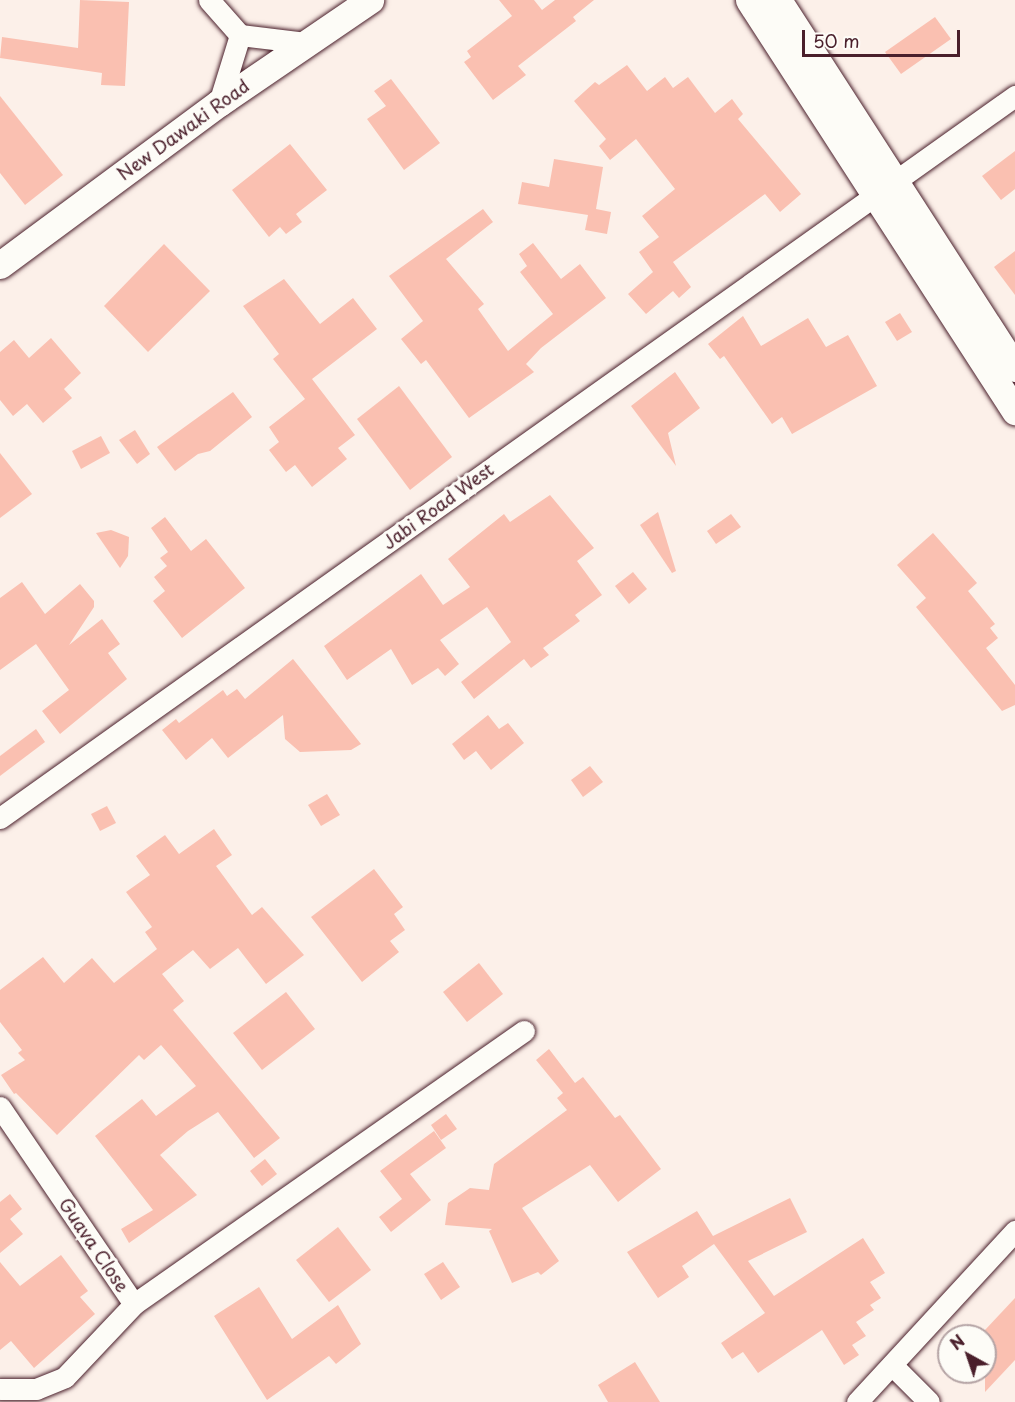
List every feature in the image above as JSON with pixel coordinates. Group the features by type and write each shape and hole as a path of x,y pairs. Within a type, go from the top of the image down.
{"street":[{"path":"209,0 240,35 306,43"},
{"name":"New Dawaki Road","path":"0,265 219,103 370,0"},
{"path":"749,0 1015,368"},
{"path":"778,0 1015,411"},
{"path":"219,103 240,35"},
{"name":"Jabi Road West","path":"0,818 691,325 888,190 1015,96"},
{"path":"134,1304 524,1031"},
{"name":"Guava Close","path":"0,1107 134,1304 65,1377 36,1389 0,1389"},
{"path":"858,1402 1015,1231"},
{"path":"892,1365 929,1402"}],"building":[{"path":"80,0 129,2 125,86 101,85 102,73 0,58 2,37 78,48"},
{"path":"499,0 534,0 542,10 555,0 594,0 573,17 576,21 518,66 526,75 493,100 464,62 471,57 467,51 512,16"},
{"path":"935,17 951,39 901,74 885,52"},
{"path":"627,65 647,91 665,77 673,88 688,77 715,113 732,99 743,114 738,119 801,194 780,212 765,194 673,262 691,287 679,298 673,291 646,314 628,294 653,272 639,252 659,237 642,216 675,189 636,139 610,160 599,146 606,139 574,101 595,82 599,85"},
{"path":"391,79 440,143 404,170 367,119 386,106 374,91"},
{"path":"0,96 63,175 25,205 0,173"},
{"path":"290,144 327,190 296,214 302,222 286,234 280,227 269,237 232,190"},
{"path":"1015,151 1015,189 1001,200 982,176"},
{"path":"554,159 603,167 596,209 611,212 607,234 585,230 588,215 518,204 522,182 549,187"},
{"path":"483,209 493,222 446,259 484,304 478,309 508,351 553,314 520,272 527,266 519,254 533,243 561,279 580,264 606,298 541,348 526,364 534,372 469,418 426,360 421,364 401,339 423,321 389,276"},
{"path":"164,244 210,291 148,352 104,306"},
{"path":"1015,251 1015,295 994,267"},
{"path":"284,279 320,324 353,298 377,329 312,379 355,435 338,448 347,459 312,487 295,465 286,472 269,450 279,442 269,427 305,399 273,359 279,354 243,306"},
{"path":"900,313 912,332 897,341 885,322"},
{"path":"743,316 761,346 808,318 826,347 848,335 877,386 792,434 782,417 772,424 724,356 720,359 708,344"},
{"path":"51,338 81,373 64,389 72,398 43,423 27,404 13,416 0,400 0,352 14,340 29,358"},
{"path":"675,372 700,408 668,433 676,466 631,406"},
{"path":"399,386 452,457 410,490 357,419"},
{"path":"233,392 252,417 210,451 198,454 175,471 157,447"},
{"path":"135,430 150,454 137,464 119,440"},
{"path":"101,436 110,453 81,469 72,451"},
{"path":"0,453 32,494 0,518"},
{"path":"550,495 594,548 577,561 602,595 575,615 580,621 543,648 549,655 531,668 524,659 474,699 461,682 511,642 487,607 440,640 459,664 445,676 438,668 412,685 391,649 347,680 324,646 421,574 443,605 470,587 448,559 504,514 510,522"},
{"path":"658,512 676,571 672,573 640,525"},
{"path":"731,514 741,527 716,544 707,531"},
{"path":"165,517 191,551 206,539 245,588 182,638 153,601 165,591 154,577 167,566 160,558 168,552 151,528"},
{"path":"111,530 129,537 128,556 120,568 96,533"},
{"path":"933,533 977,583 968,591 995,624 990,628 998,638 986,648 1015,685 1015,705 1002,711 916,607 926,598 897,565"},
{"path":"633,572 647,589 629,604 615,586"},
{"path":"22,582 45,614 80,584 94,601 94,607 69,645 102,619 120,644 108,653 127,679 60,734 42,711 69,690 36,644 0,670 0,598"},
{"path":"293,659 361,744 351,750 300,752 285,739 283,715 228,758 212,738 186,760 162,730 176,719 179,723 223,690 227,696 237,689 245,699"},
{"path":"488,715 499,729 508,723 524,743 491,770 476,751 464,760 452,744"},
{"path":"36,729 45,742 0,776 0,756"},
{"path":"590,766 603,782 583,797 571,780"},
{"path":"327,794 340,815 321,826 308,805"},
{"path":"107,806 116,823 100,831 91,814"},
{"path":"214,829 232,855 216,866 252,915 262,907 304,955 266,984 238,948 210,969 193,950 162,974 184,1001 173,1010 280,1138 254,1158 218,1112 188,1131 160,1155 197,1195 129,1243 121,1229 153,1210 95,1136 142,1099 156,1116 196,1086 161,1045 144,1060 139,1055 57,1135 16,1093 14,1094 1,1075 25,1060 18,1053 22,1050 0,1022 0,990 43,957 64,983 92,958 114,983 157,949 145,932 152,927 126,892 150,875 136,856 165,835 179,854"},
{"path":"374,869 403,907 394,914 405,930 390,941 399,952 362,982 311,917"},
{"path":"479,963 503,994 467,1022 443,992"},
{"path":"286,992 315,1029 262,1070 233,1033"},
{"path":"549,1049 575,1083 583,1077 615,1118 620,1115 661,1169 618,1202 590,1165 522,1208 559,1261 541,1275 538,1272 512,1283 489,1231 492,1229 445,1225 448,1203 470,1188 489,1190 494,1164 567,1110 557,1098 563,1093 536,1060"},
{"path":"446,1114 457,1129 441,1140 431,1125"},
{"path":"434,1131 446,1148 410,1174 431,1200 391,1232 379,1217 402,1199 380,1171"},
{"path":"265,1159 277,1174 262,1186 250,1171"},
{"path":"10,1194 22,1209 10,1219 23,1234 0,1253 0,1202"},
{"path":"790,1198 807,1232 748,1261 774,1296 863,1238 885,1273 870,1282 881,1298 870,1305 874,1310 856,1322 866,1336 852,1345 859,1355 844,1365 822,1330 758,1373 743,1352 732,1359 721,1343 765,1313 714,1244 682,1266 689,1277 658,1298 627,1252 697,1211 713,1236"},
{"path":"338,1227 371,1270 329,1302 296,1260"},
{"path":"61,1255 88,1291 80,1297 95,1314 34,1368 11,1341 0,1350 0,1262 20,1286"},
{"path":"443,1262 460,1287 441,1300 424,1274"},
{"path":"259,1287 292,1339 338,1305 361,1344 336,1364 329,1356 267,1400 214,1316"},
{"path":"1015,1298 1015,1360 997,1379 997,1324 991,1324"},
{"path":"635,1362 660,1402 608,1402 598,1385"},
{"path":"985,1384 992,1384 985,1392"}]}
